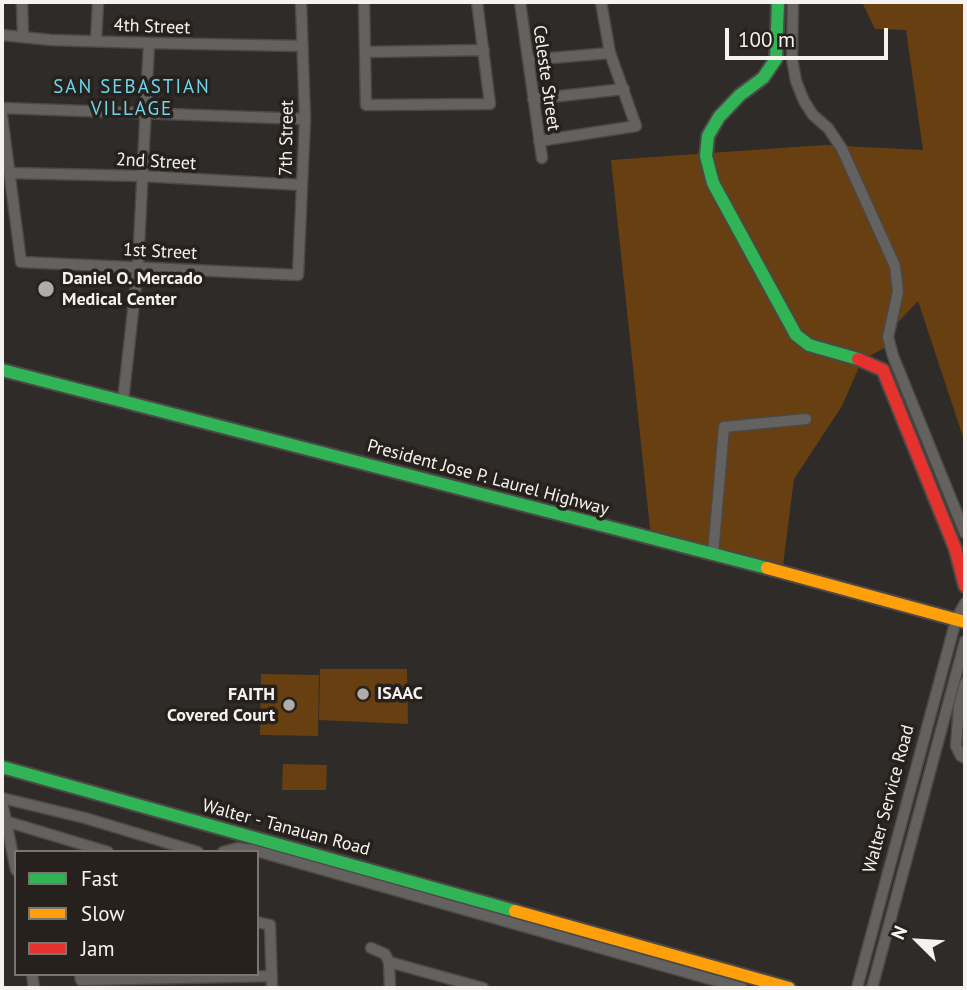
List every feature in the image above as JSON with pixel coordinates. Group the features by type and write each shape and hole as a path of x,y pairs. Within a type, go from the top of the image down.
{"main road":[{"path":"778,2 776,59 763,78 740,95 719,117 708,136 706,156 713,183 796,335 809,345 862,360 883,370 955,548 965,586"},
{"name":"President Jose P. Laurel Highway","path":"2,370 961,621"},
{"name":"Walter - Tanauan Road","path":"2,766 789,988"}],"street":[{"path":"22,2 23,37"},
{"path":"96,41 98,2"},
{"name":"7th Street","path":"298,275 305,119 301,2"},
{"path":"364,2 366,105 490,104 477,2"},
{"name":"Celeste Street","path":"520,2 541,158"},
{"path":"539,141 636,126 610,53 601,2"},
{"path":"793,2 792,59 804,101 842,149 895,266 898,292 888,337 896,364 965,533"},
{"name":"4th Street","path":"2,35 149,43 302,46"},
{"path":"123,401 138,266 149,43"},
{"path":"365,52 484,50"},
{"path":"528,60 610,53"},
{"path":"776,59 792,59"},
{"path":"533,99 624,89"},
{"path":"2,108 305,119"},
{"path":"2,116 9,173"},
{"name":"2nd Street","path":"9,173 302,185"},
{"name":"1st Street","path":"9,173 21,262 298,275"},
{"path":"883,370 896,364"},
{"path":"713,554 724,427 806,419"},
{"name":"Walter Service Road","path":"857,988 951,642 961,621 965,603"},
{"name":"Walter Service Road","path":"872,988 965,641"},
{"path":"965,683 959,706 956,746 965,758"},
{"path":"16,850 5,821 2,800 85,818 191,850"},
{"path":"5,821 101,850"},
{"path":"230,850 253,850"},
{"path":"259,852 743,988"},
{"path":"259,922 270,925 272,988"},
{"path":"371,948 385,954 389,961 390,988"},
{"path":"389,961 483,988"},
{"path":"80,976 81,980 119,977 272,976"},
{"path":"439,976 440,988"}],"shaded area":[{"path":"862,2 965,2 965,443 918,301 889,332 890,345 862,360 842,406 794,479 782,573 651,538 611,160 824,145 923,150 906,30 875,29"},
{"name":"ISAAC","path":"320,669 407,669 408,724 319,720"},
{"name":"FAITH Covered Court","path":"261,674 319,675 318,736 260,735"},
{"path":"283,764 327,765 326,790 282,790"}],"traffic: fast":[{"path":"778,2 776,59 763,78 740,95 719,117 708,136 706,156 713,183 796,335 809,345 858,359"},
{"path":"2,370 767,568"},
{"path":"2,767 515,911"}],"traffic: slow":[{"path":"767,568 965,622"},
{"path":"515,911 789,988"}],"traffic: jam":[{"path":"858,359 883,370 955,548 965,586"}],"place":[{"name":"Daniel O. Mercado Medical Center","path":"46,289"},
{"name":"ISAAC","path":"363,694"},
{"name":"FAITH Covered Court","path":"289,705"}],"district":[{"name":"SAN SEBASTIAN VILLAGE","path":"132,99"}]}
